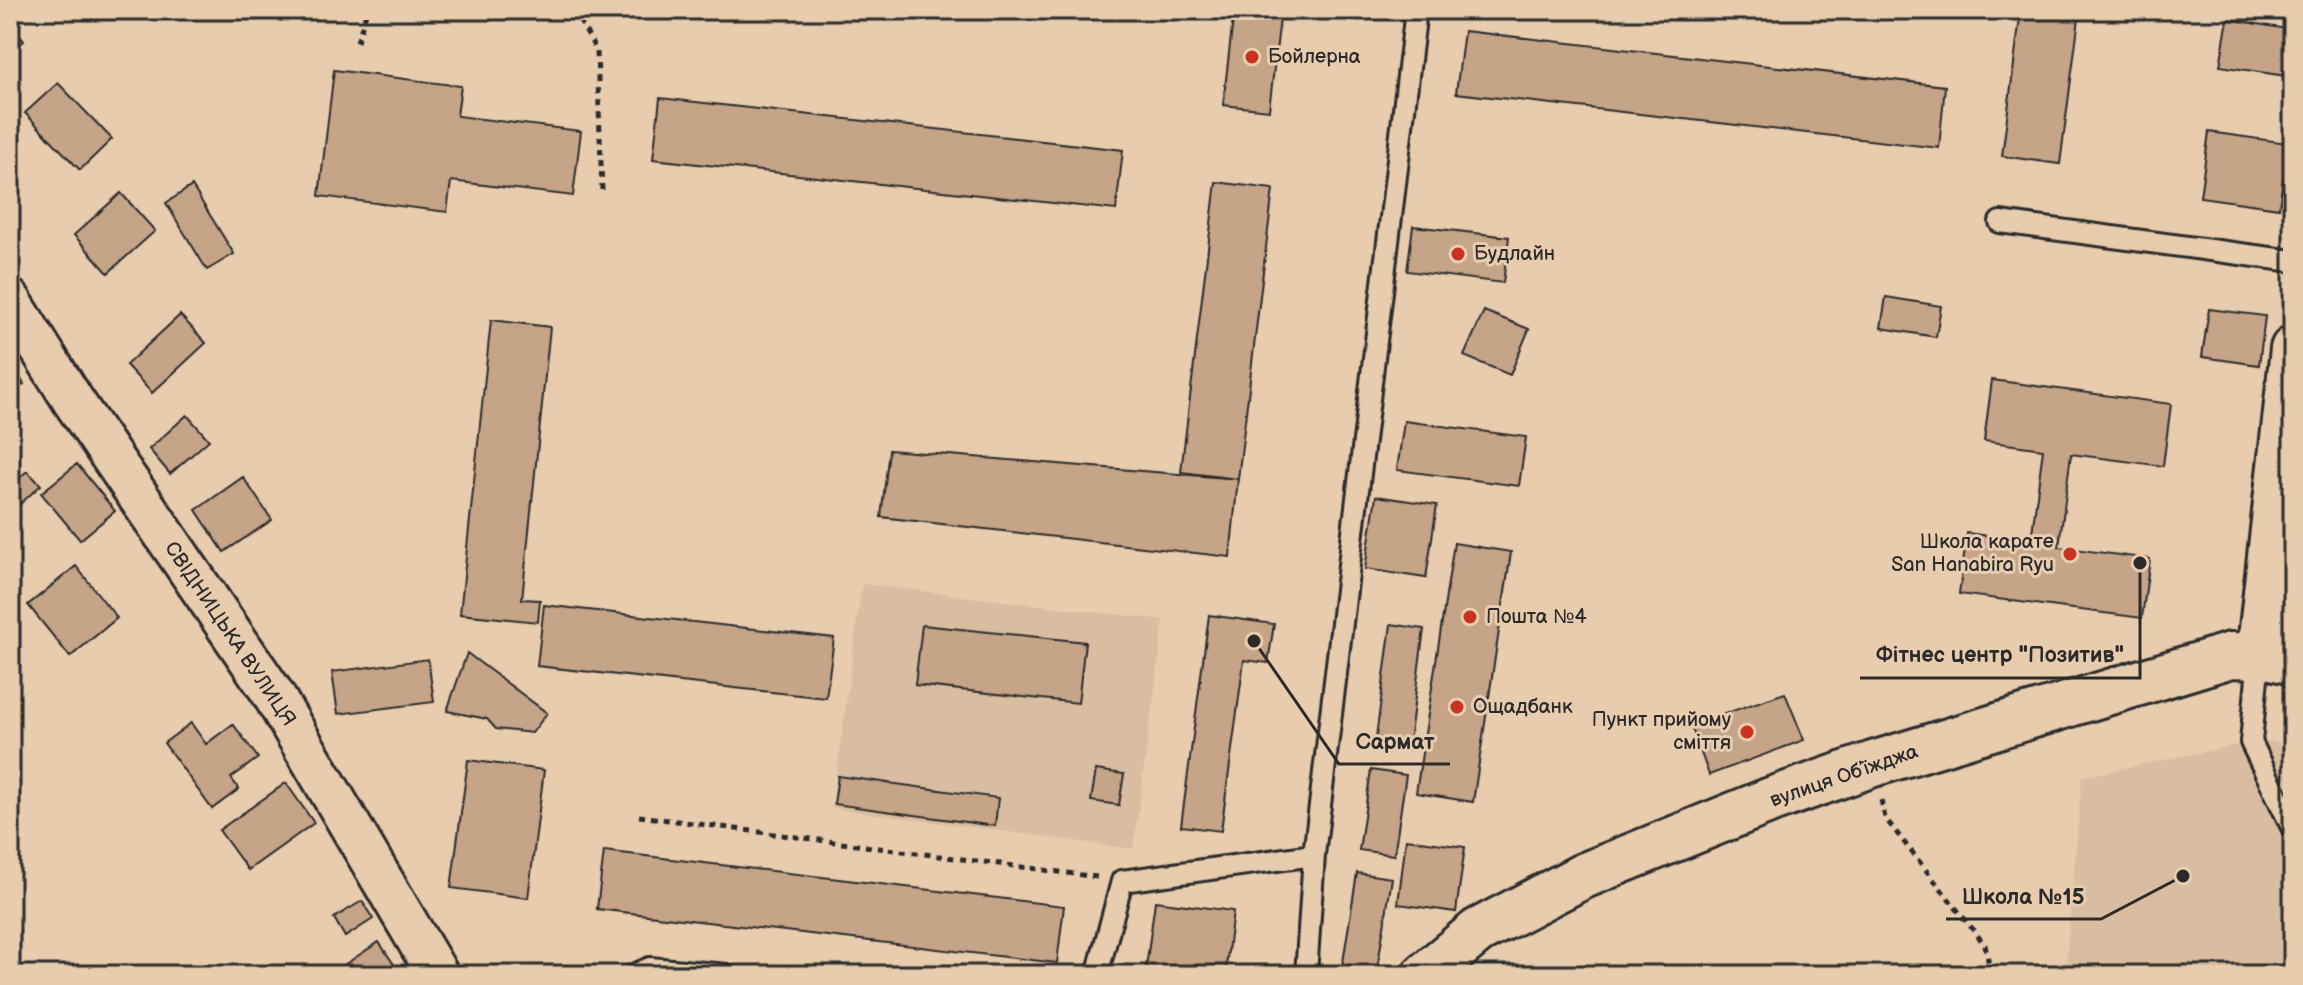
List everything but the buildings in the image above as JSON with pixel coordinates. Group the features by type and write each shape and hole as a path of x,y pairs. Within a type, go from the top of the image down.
{"street":[{"name":"СВІДНИЦЬКА ВУЛИЦЯ","path":"10,300 74,402 271,691 438,975"},
{"path":"2276,660 2293,349"},
{"name":"вулиця Обʼїжджа","path":"1425,975 1478,931 1583,876 1771,800 1873,764 2231,655 2276,660"}],"lane":[{"path":"1306,975 1314,855 1416,10"},
{"path":"2000,222 2293,261"},
{"path":"2276,660 2251,742 2293,829"},
{"path":"1097,975 1122,881 1314,855"},
{"path":"634,975 650,968 727,975"}],"path":[{"path":"357,42 367,10"},
{"path":"574,10 597,52 602,191"},
{"path":"1873,764 1885,818 1985,945 1991,975"},
{"path":"639,816 1122,881"}],"shaded area":[{"path":"862,584 1164,620 1133,849 832,808"},
{"path":"2261,740 2293,744 2293,975 2065,975 2082,777"}],"place":[{"name":"Бойлерна","path":"1252,57"},
{"name":"Будлайн","path":"1458,254"},
{"name":"Школа карате San Hanabira Ryu","path":"2070,554"},
{"name":"Фітнес центр \"Позитив\"","path":"2140,563"},
{"name":"Пошта №4","path":"1470,617"},
{"name":"Сармат","path":"1254,641"},
{"name":"Ощадбанк","path":"1457,707"},
{"name":"Пункт прийому сміття","path":"1747,732"},
{"name":"Школа №15","path":"2183,876"}]}
